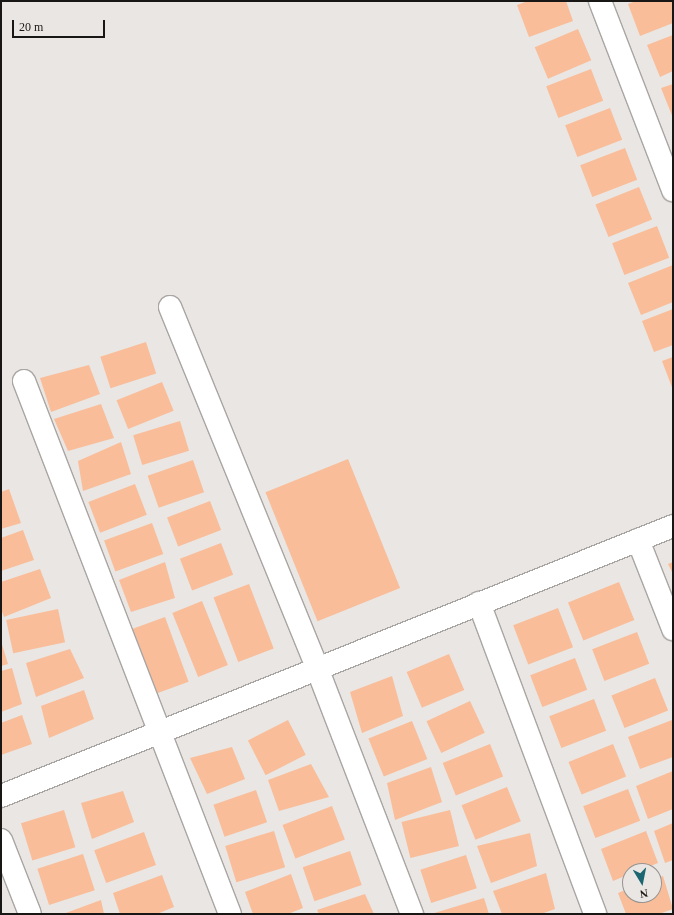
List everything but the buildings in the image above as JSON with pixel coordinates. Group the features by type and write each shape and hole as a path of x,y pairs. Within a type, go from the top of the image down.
{"street":[{"path":"600,1 673,190"},
{"path":"170,307 317,668 412,914"},
{"path":"24,381 230,914"},
{"path":"1,796 159,730 673,526"},
{"path":"638,540 673,629"},
{"path":"479,603 595,914"},
{"path":"1,840 30,914"}]}
